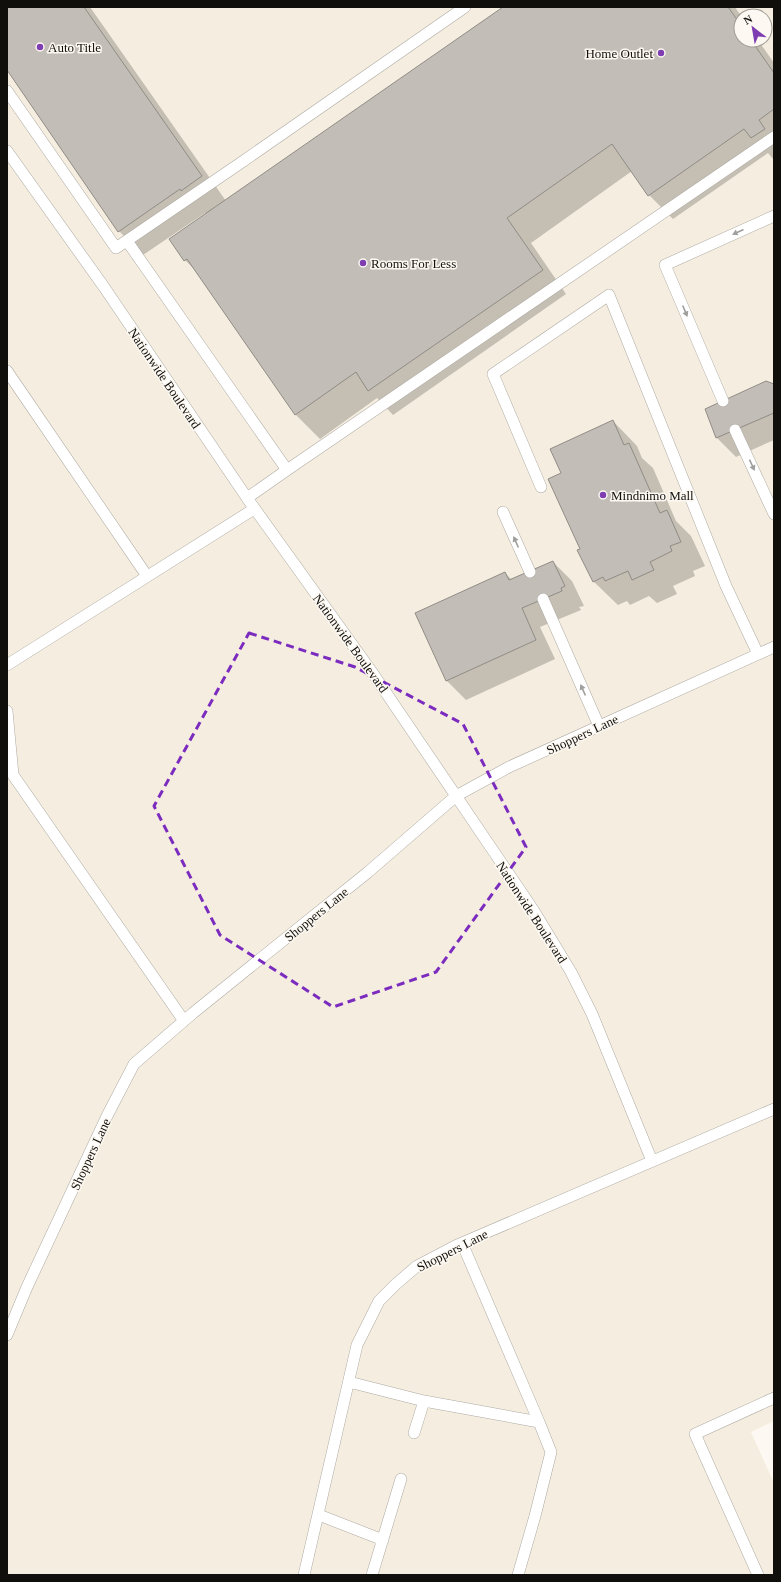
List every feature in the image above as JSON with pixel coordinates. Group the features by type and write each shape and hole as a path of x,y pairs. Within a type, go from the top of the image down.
{"lane":[{"path":"7,91 116,248 465,7"},
{"path":"247,498 774,137"},
{"name":"Nationwide Boulevard","path":"7,151 104,288 254,509 374,675 534,911 571,972 592,1014 652,1161"},
{"path":"723,401 665,265 774,216"},
{"path":"127,241 287,470"},
{"path":"541,487 493,374 609,295 726,586 758,654"},
{"path":"7,371 147,576"},
{"path":"736,430 774,514"},
{"path":"7,665 254,509"},
{"path":"503,512 530,572"},
{"path":"542,599 599,726"},
{"name":"Shoppers Lane","path":"7,1335 27,1287 107,1116 134,1064 184,1021 367,873 456,796 509,767 774,647"},
{"path":"7,711 13,775 184,1021"},
{"name":"Shoppers Lane","path":"304,1575 357,1345 379,1301 396,1284 418,1266 462,1242 774,1110"},
{"path":"462,1242 551,1452 536,1516 518,1575"},
{"path":"349,1382 424,1401 539,1422"},
{"path":"758,1575 694,1434 774,1398"},
{"path":"414,1433 424,1401"},
{"path":"372,1575 401,1479"},
{"path":"319,1515 383,1540"}],"highlighted area":[{"path":"249,633 355,667 463,724 526,847 436,972 333,1007 220,935 154,806"}],"shaded area":[{"path":"7,7 774,7 774,1421 751,1432 774,1483 774,1575 7,1575"}],"building":[{"path":"7,7 84,7 202,176 181,191 180,189 118,232 7,70"},
{"path":"503,7 728,7 733,14 733,48 757,48 774,73 774,109 759,120 765,129 751,138 744,129 648,196 612,144 507,218 543,270 368,391 356,372 295,415 187,259 184,261 169,239"},
{"path":"766,381 774,384 774,413 716,438 705,409"},
{"name":"Mindnimo Mall","path":"613,420 624,445 629,443 660,513 667,510 681,542 670,546 672,551 650,562 654,570 632,580 628,571 605,581 603,577 593,582 577,550 580,549 548,479 561,473 550,449"},
{"path":"553,561 565,586 561,588 562,591 522,608 536,640 446,681 415,613 505,572 509,580"}],"place":[{"name":"Auto Title","path":"40,47"},
{"name":"Home Outlet","path":"661,53"},
{"name":"Rooms For Less","path":"363,263"},
{"name":"Mindnimo Mall","path":"603,495"}]}
